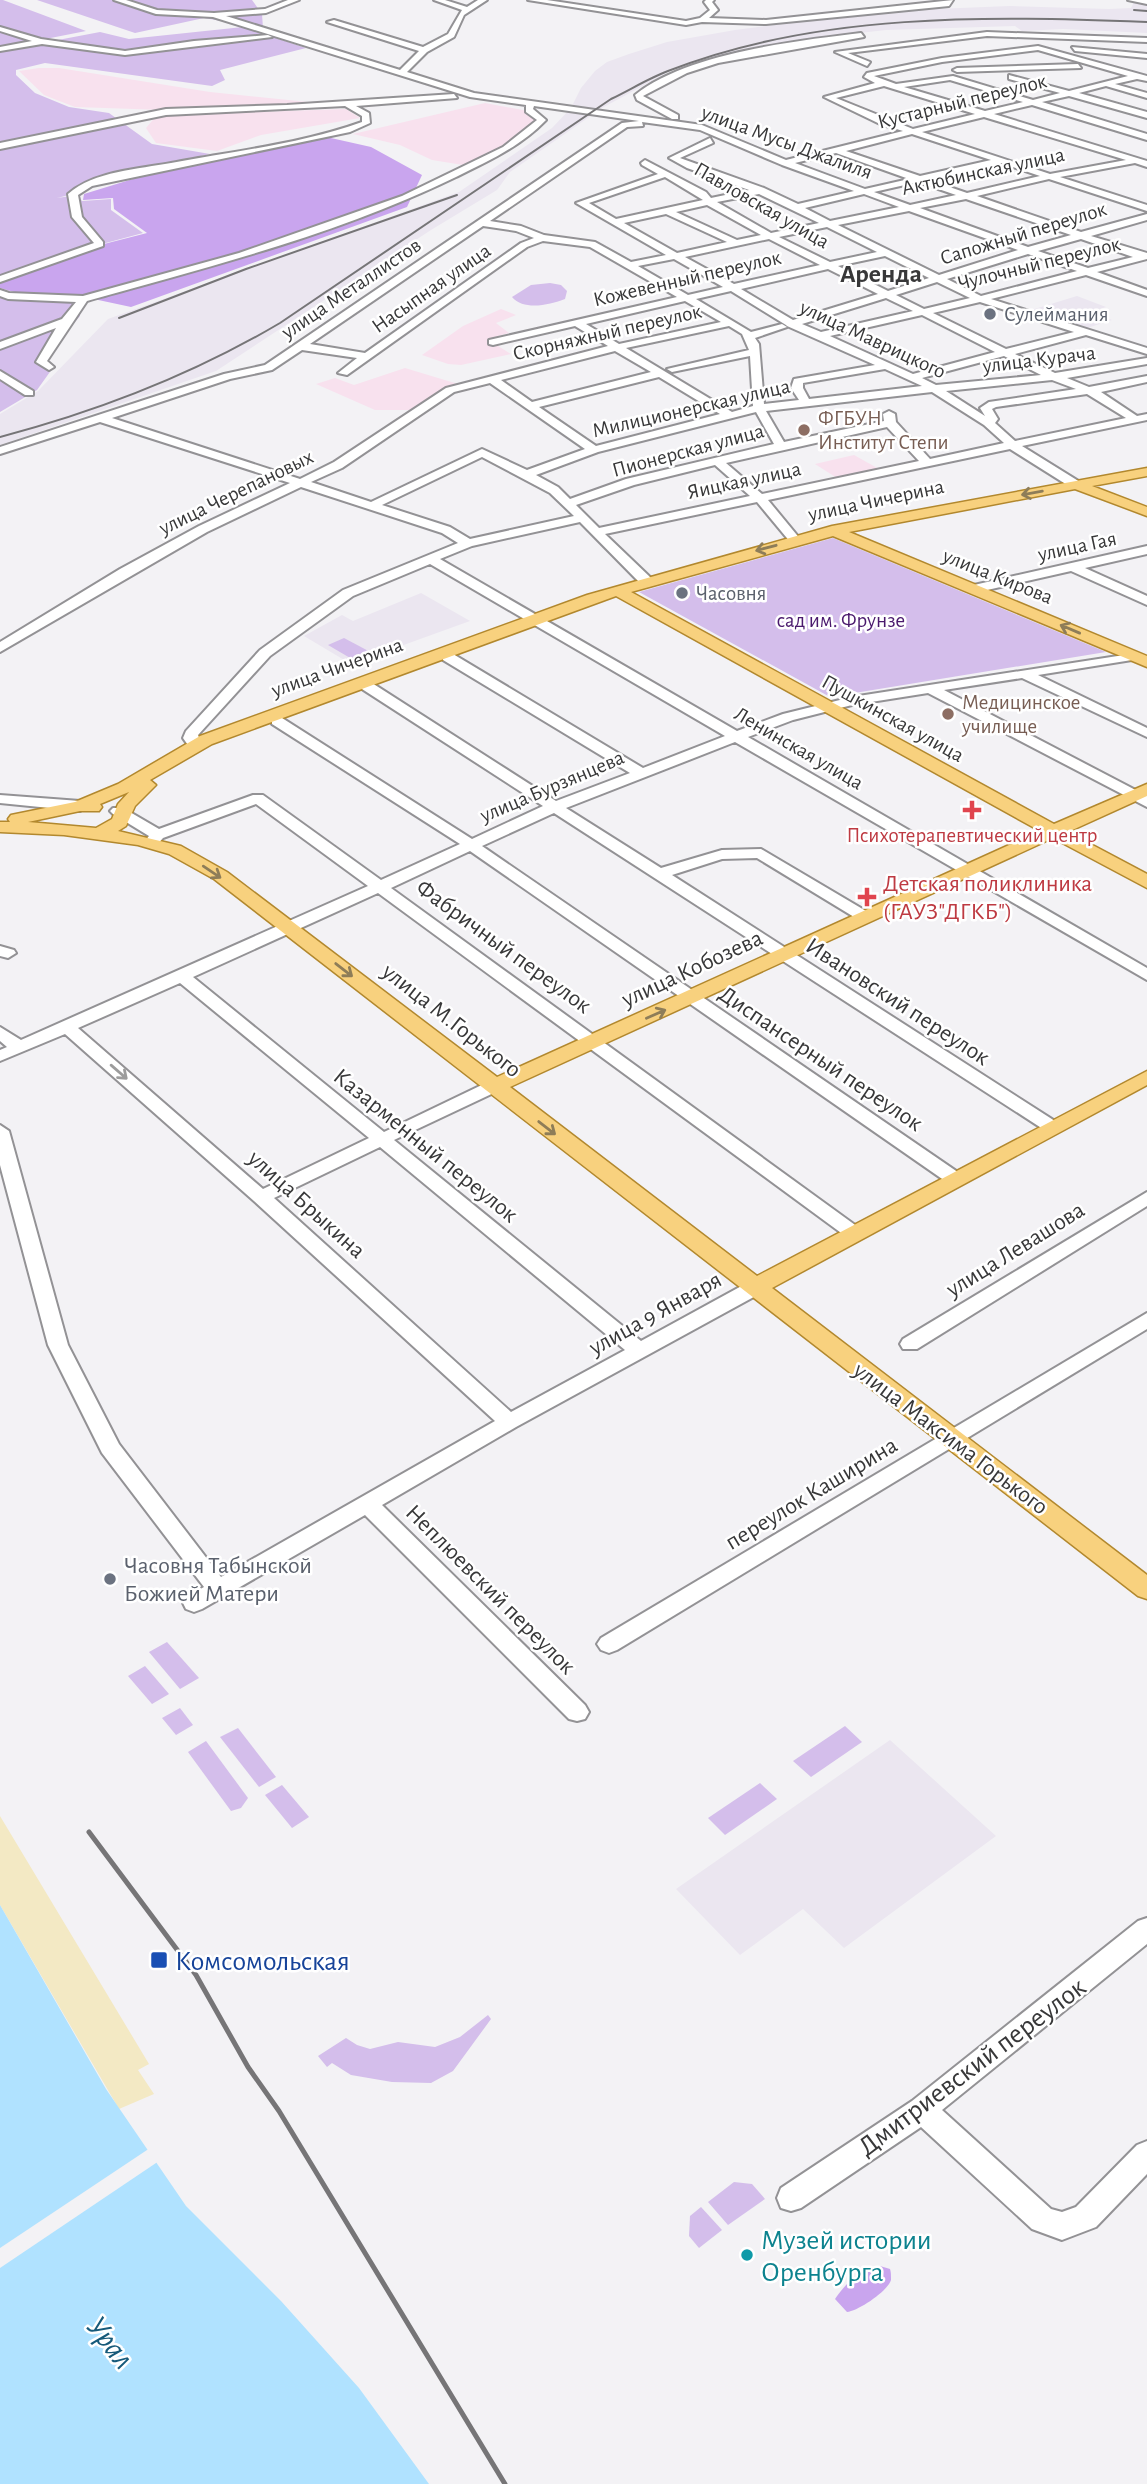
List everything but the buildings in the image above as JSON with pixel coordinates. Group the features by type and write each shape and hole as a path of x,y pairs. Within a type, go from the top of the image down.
{"main road":[{"name":"улица Чичерина","path":"105,811 155,770 195,745 646,581 832,530 1147,472"},
{"name":"улица Маврицкого","path":"1076,485 1147,512"},
{"name":"улица Кирова","path":"832,530 1140,659"},
{"name":"Пушкинская улица","path":"618,591 824,707 1146,881"},
{"name":"улица Чичерина","path":"105,811 127,804 138,791 190,756 537,621"},
{"name":"улица Кобозева","path":"494,1086 1053,832 1143,795"},
{"path":"0,825 105,811"},
{"path":"105,811 111,828 88,834 74,825 74,817 105,811"},
{"name":"улица М.Горького","path":"0,825 154,839 203,865 290,928 754,1288"},
{"name":"улица 9 Января","path":"754,1288 1146,1078"},
{"name":"улица Максима Горького","path":"754,1288 1147,1589"}],"street":[{"path":"118,0 156,12 214,15 265,11 295,0"},
{"path":"260,0 267,8 266,31"},
{"path":"438,0 466,9"},
{"path":"402,73 424,50 452,35 466,9 483,0"},
{"path":"532,0 686,23 702,20 766,22 939,5 946,4 949,0"},
{"path":"702,20 714,10 709,0"},
{"path":"1132,0 1147,2"},
{"name":"улица Мусы Джалиля","path":"214,15 472,95 691,125 707,136 1147,293"},
{"path":"331,22 424,50"},
{"path":"0,29 40,41 125,53 194,43 278,36"},
{"path":"1018,33 1075,49 1147,56"},
{"path":"1144,77 1038,48 868,69 839,52 953,37 1018,33 1147,40"},
{"path":"691,125 648,103 639,95 684,71 716,61 816,41 871,34"},
{"path":"953,37 1043,67"},
{"path":"0,50 40,41"},
{"path":"932,73 1096,65"},
{"path":"868,69 867,76 886,83 1143,162"},
{"path":"914,75 831,96 829,99 883,122 1147,208"},
{"path":"1012,77 1147,116"},
{"name":"Кустарный переулок","path":"785,163 1105,83 1144,77"},
{"path":"886,83 950,78 1147,137"},
{"path":"1105,83 1147,96"},
{"path":"0,146 156,113 472,95"},
{"path":"361,112 387,101"},
{"path":"0,279 100,244 77,217 73,194 98,181 217,155 239,153 359,127 366,123 367,118 361,112 346,104"},
{"path":"0,293 8,296 83,299 242,255 405,198 506,149 542,120 529,110 530,105"},
{"name":"улица Металлистов","path":"0,451 228,376 268,368 628,124 707,136"},
{"path":"707,136 673,158 800,206 830,224 980,299 1147,351"},
{"path":"838,151 1146,257"},
{"path":"800,206 1004,160"},
{"name":"Актюбинская улица","path":"631,265 969,196 1051,176 1143,162"},
{"name":"Павловская улица","path":"645,163 703,194 708,201 771,237 1054,377 1087,390 1141,419"},
{"name":"улица Маврицкого","path":"663,175 581,203 733,288 786,325 818,336 931,387 988,423 1012,445 1076,485"},
{"path":"615,222 762,190"},
{"path":"669,212 737,244"},
{"name":"Сапожный переулок","path":"750,336 888,295 935,277 1147,217"},
{"path":"482,223 518,228 542,238 592,243 750,336 754,344 759,408 780,446"},
{"name":"Насыпная улица","path":"343,373 524,246 542,238"},
{"name":"Кожевенный переулок","path":"493,342 889,252"},
{"name":"Чулочный переулок","path":"818,336 1146,257"},
{"path":"49,367 41,362 83,299"},
{"path":"0,346 66,321"},
{"path":"575,323 731,416"},
{"name":"Скорняжный переулок","path":"492,379 618,347 730,323"},
{"path":"912,377 1083,332"},
{"path":"300,346 366,356"},
{"path":"672,369 753,352"},
{"name":"улица Курача","path":"931,387 1054,377 1147,361"},
{"path":"805,401 797,388 798,381 886,366"},
{"path":"0,374 29,393"},
{"path":"532,405 658,374"},
{"path":"492,379 594,450"},
{"name":"улица Черепановых","path":"0,648 125,572 203,529 338,465 439,396 492,379"},
{"path":"988,423 992,419 986,408 989,406 1063,397 1147,379"},
{"name":"Милиционерская улица","path":"527,474 594,450 759,408 931,387"},
{"path":"100,418 446,530 468,543"},
{"name":"Пионерская улица","path":"569,503 601,495 630,482 889,418 926,462"},
{"name":"Яицкая улица","path":"596,532 1141,419"},
{"path":"371,506 482,453 527,474 569,503 646,581"},
{"path":"717,461 761,499 795,540"},
{"path":"195,745 190,738 196,727 265,653 348,593 468,543 583,518"},
{"name":"улица Гая","path":"974,589 1145,552"},
{"name":"Ленинская улица","path":"429,558 1147,975"},
{"path":"1071,566 1147,601"},
{"path":"449,657 641,773"},
{"name":"улица Бурзянцева","path":"0,1056 290,928 554,807 737,737 824,707 1025,674 1140,659"},
{"path":"1025,674 1147,733"},
{"name":"Ивановский переулок","path":"367,686 1052,1127"},
{"path":"931,689 1143,795"},
{"name":"Диспансерный переулок","path":"277,721 456,835 468,846 955,1179"},
{"name":"Фабричный переулок","path":"154,839 258,798 855,1234"},
{"path":"0,799 105,811 154,839"},
{"path":"659,875 695,860 751,852 761,854 865,917"},
{"name":"Казарменный переулок","path":"182,976 640,1351"},
{"name":"улица Брыкина","path":"67,1027 261,1197 509,1422"},
{"path":"0,1032 18,1047"},
{"name":"улица Кобозева","path":"261,1197 494,1086"},
{"path":"0,1131 7,1187 58,1345 110,1448 218,1589"},
{"name":"улица Левашова","path":"910,1343 1147,1198"},
{"name":"улица 9 Января","path":"194,1603 509,1422 754,1288"},
{"name":"переулок Каширина","path":"609,1644 1147,1320"},
{"name":"Неплюевский переулок","path":"368,1503 578,1712"},
{"name":"Дмитриевский переулок","path":"791,2198 922,2110 1147,1928"},
{"path":"922,2110 1042,2219 1062,2226 1086,2217 1147,2154"}],"shaded area":[{"path":"1134,2 1147,2 1147,33 1063,29 1022,31 1015,26 886,30 815,38 670,71 602,108 510,172 497,190 431,230 216,371 0,445 0,414 38,391 108,319 459,192 552,128 571,108 581,88 595,71 607,62 667,42 735,30 885,11 1010,6 1109,9 1131,8"},
{"path":"59,68 210,92 308,102 307,105 164,110 75,107 44,95 19,71"},
{"path":"485,103 528,111 539,121 505,146 463,165 432,160 400,145 353,134"},
{"path":"346,109 360,118 261,135 217,151 156,143 146,128 157,115"},
{"path":"322,136 371,147 422,175 407,207 131,307 89,298 28,296 0,288 0,282 104,244 147,233 114,209 113,198 83,200 84,194 211,155"},
{"path":"1077,296 1106,307 1090,312 1112,320 1084,329 1025,312"},
{"path":"501,309 516,315 496,323 509,333 487,339 511,354 461,365 448,364 422,355 463,326"},
{"path":"405,368 458,384 430,397 413,410 375,410 316,384 335,378 354,385"},
{"path":"854,455 879,469 837,478 815,464"},
{"path":"421,593 470,621 351,664 304,636 342,615 353,621"},
{"path":"890,1740 996,1836 844,1948 803,1909 740,1955 676,1889"},
{"path":"880,2266 890,2269 889,2284 872,2300 847,2312 835,2299 839,2293 860,2273"}],"green space":[{"path":"0,0 3,0 86,31 0,48"},
{"path":"37,0 252,0 262,14 263,28 204,18 135,33"},
{"path":"243,27 306,48 220,70 225,80 212,86 45,63 16,70 16,75 35,93 69,107 109,113 152,144 210,154 88,182 69,195 57,198 78,195 82,201 111,199 111,210 143,233 102,244 0,280 0,51 100,32 129,39"},
{"path":"531,285 561,285 567,291 565,299 544,305 530,305 512,297"},
{"path":"0,292 35,301 79,301 80,316 40,362 52,369 37,390 0,412"},
{"name":"сад им. Фрунзе","path":"833,538 1106,652 830,697 639,592"},
{"path":"344,638 376,655 357,662 328,645"},
{"path":"167,1642 199,1678 180,1689 149,1652"},
{"path":"145,1666 169,1694 152,1704 128,1676"},
{"path":"180,1708 193,1725 176,1735 162,1718"},
{"path":"845,1726 862,1742 811,1777 793,1761"},
{"path":"238,1728 276,1777 259,1787 220,1737"},
{"path":"206,1741 248,1798 241,1808 231,1811 188,1752"},
{"path":"760,1783 777,1799 725,1835 708,1818"},
{"path":"282,1785 309,1817 292,1828 265,1795"},
{"path":"488,2015 491,2019 453,2071 431,2083 392,2082 351,2075 332,2063 327,2067 318,2056 346,2038 370,2049 398,2042 435,2047 460,2037"},
{"path":"734,2182 752,2184 765,2199 728,2225 708,2202"},
{"path":"701,2207 722,2230 699,2248 689,2236 690,2216"}],"sand":[{"path":"0,1816 149,2064 138,2070 154,2094 119,2109 0,1905"}],"water":[{"name":"Урал","path":"0,1905 106,2089 186,2206 281,2301 359,2388 429,2484 0,2484"}],"pier":[{"path":"150,2148 159,2161 0,2268 0,2248"}],"railway":[{"path":"1134,10 1147,11"},
{"path":"0,437 73,416 144,390 247,342 280,323 611,99 668,71 725,52 844,28 966,19 1147,22"},
{"path":"119,318 246,269 457,195"},
{"path":"89,1832 196,1975 248,2067 279,2111 505,2484"}],"place":[{"name":"Сулеймания","path":"990,314"},
{"name":"ФГБУН Институт Степи","path":"804,430"},
{"name":"Часовня","path":"682,593"},
{"name":"Медицинское училище","path":"948,714"},
{"name":"Психотерапевтический центр","path":"972,810"},
{"name":"Детская поликлиника (ГАУЗ\"ДГКБ\")","path":"867,897"},
{"name":"Часовня Табынской Божией Матери","path":"110,1579"},
{"name":"Комсомольская","path":"159,1960"},
{"name":"Музей истории Оренбурга","path":"747,2255"}],"district":[{"name":"Аренда","path":"881,273"}]}
